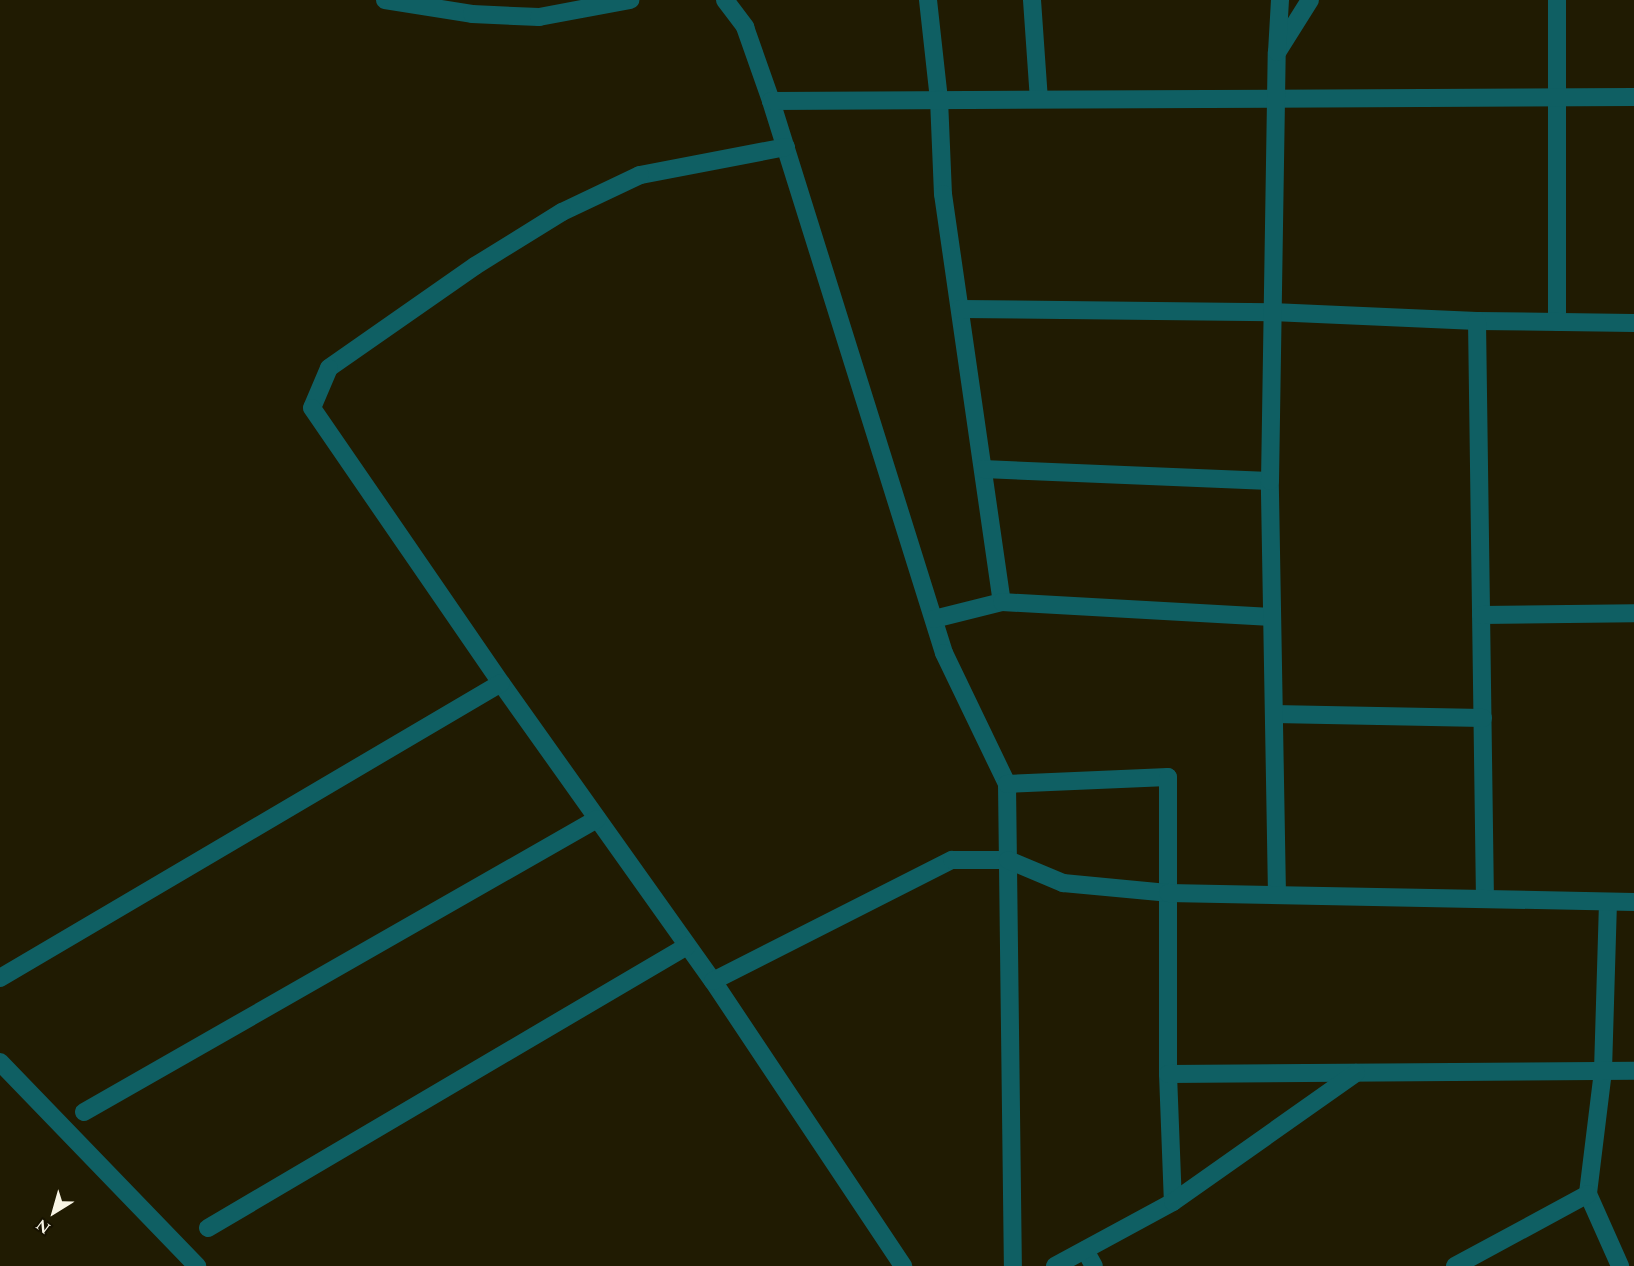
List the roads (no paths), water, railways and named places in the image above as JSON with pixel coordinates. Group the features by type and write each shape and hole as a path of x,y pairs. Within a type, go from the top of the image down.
{"street":[{"path":"386,0 472,14 539,17 630,0"},
{"path":"725,0 745,27 771,101 944,653 1006,784 1013,1266"},
{"path":"928,0 939,99 943,194 1002,602"},
{"path":"1032,0 1039,99"},
{"path":"1277,895 1270,481 1276,98 1280,0"},
{"path":"1277,52 1310,0"},
{"path":"1557,0 1557,322"},
{"path":"771,101 1634,97"},
{"path":"786,147 726,156 640,175 562,212 475,266 329,368 312,408 501,683 713,981 903,1266"},
{"path":"960,309 1272,312 1477,321 1634,323"},
{"path":"1477,321 1485,899"},
{"path":"983,469 1270,481"},
{"path":"934,619 1002,602 1272,617"},
{"path":"1481,615 1634,613"},
{"path":"0,978 501,683"},
{"path":"1274,714 1483,718"},
{"path":"1006,784 1168,777 1168,1074 1173,1202"},
{"path":"84,1112 597,819"},
{"path":"713,981 952,860 1008,860 1063,883 1168,893 1634,902"},
{"path":"1608,902 1604,1071 1588,1194 1620,1266"},
{"path":"208,1228 687,946"},
{"path":"0,1062 196,1266"},
{"path":"1168,1074 1634,1071"},
{"path":"1055,1266 1173,1202 1356,1073"},
{"path":"1455,1266 1588,1194"},
{"path":"1085,1250 1094,1266"},
{"path":"1625,1266 1634,1260"}]}
